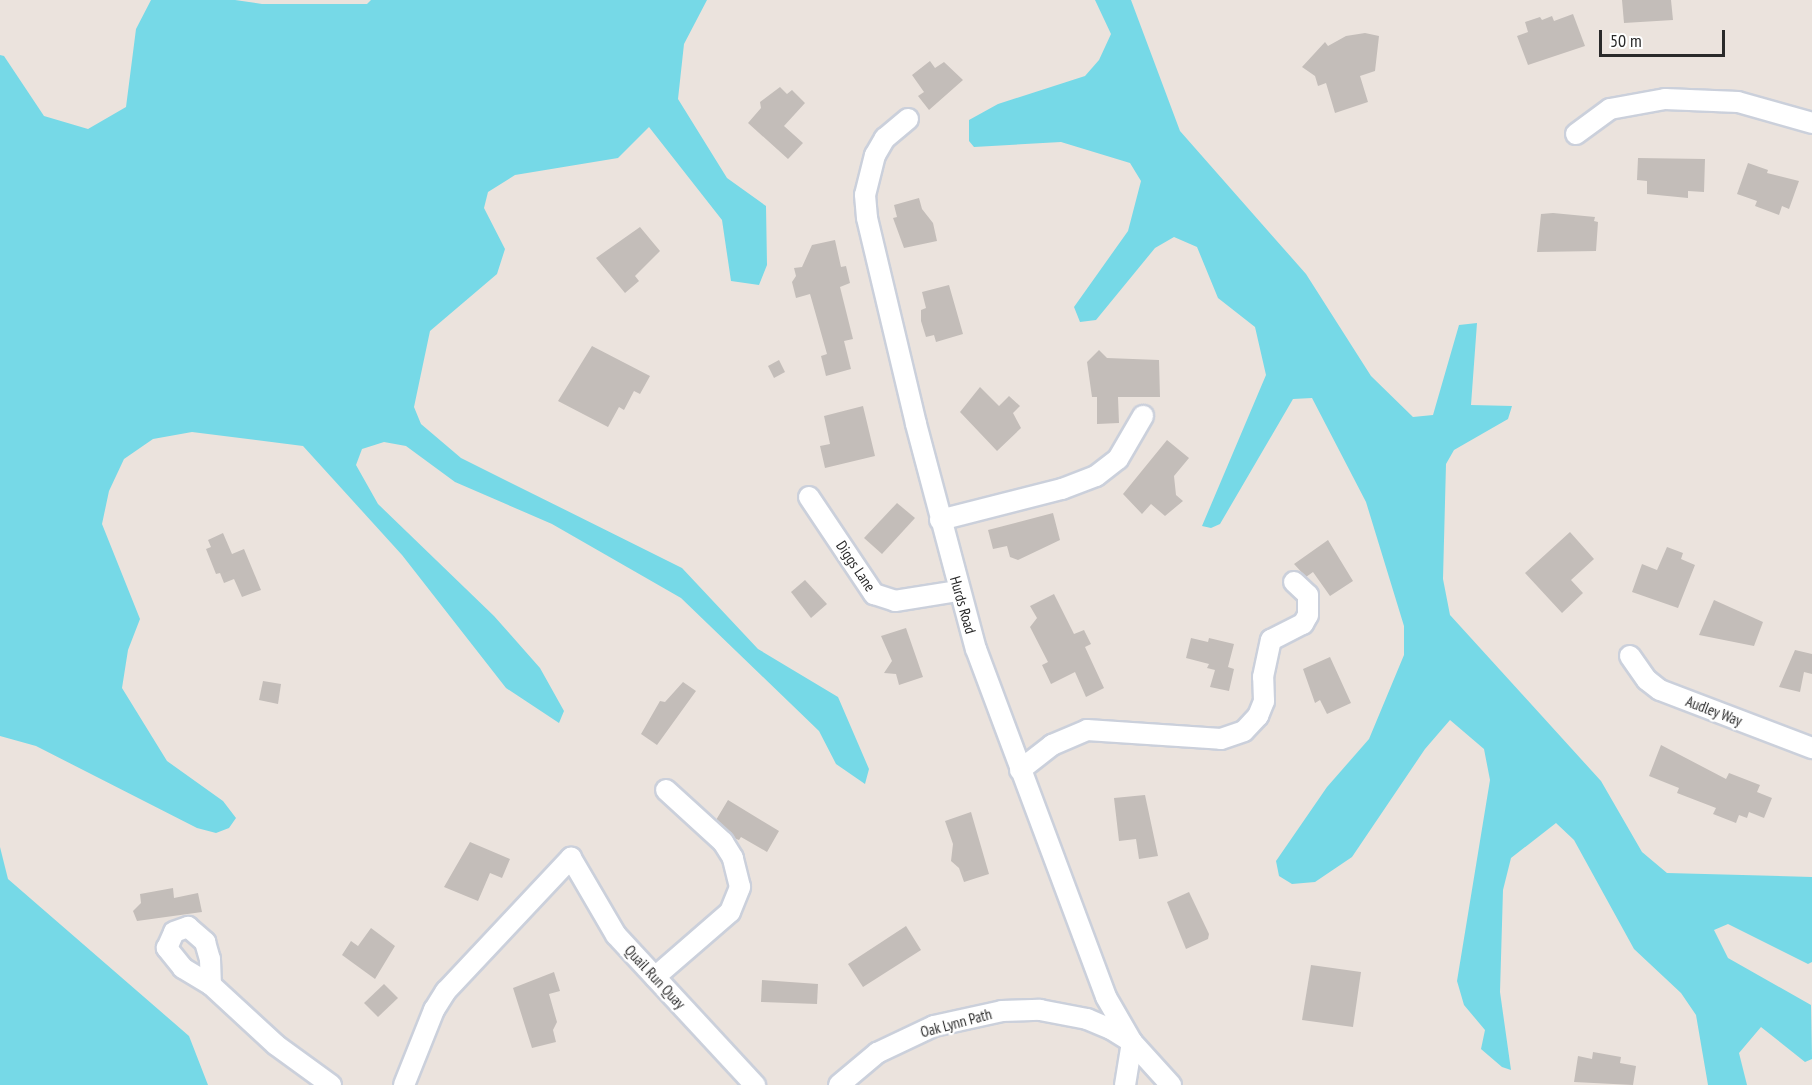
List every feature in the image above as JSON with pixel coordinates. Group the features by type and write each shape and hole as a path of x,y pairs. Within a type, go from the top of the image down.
{"street":[{"path":"1576,134 1610,109 1665,99 1738,102 1812,123"},
{"name":"Hurds Road","path":"908,119 885,138 875,154 865,195 940,520 958,591 1020,770 1106,998 1132,1042"},
{"path":"940,520 1062,489 1096,476 1118,459 1143,416"},
{"name":"Diggs Lane","path":"809,497 874,594 895,601 958,591"},
{"path":"1020,770 1052,746 1087,730 1221,739 1244,731 1258,716 1264,701 1263,677 1271,640 1303,624 1308,615 1308,595 1294,582"},
{"name":"Audley Way","path":"1630,656 1647,680 1660,690 1812,748"},
{"path":"655,977 730,912 740,887 734,858 723,842 666,790"},
{"name":"Quail Run Quay","path":"404,1085 434,1010 446,991 571,858 616,934 755,1085"},
{"path":"211,985 276,1045 331,1085"},
{"name":"Oak Lynn Path","path":"839,1085 877,1053 901,1040 961,1018 1002,1011 1066,1013 1111,1029 1132,1042 1171,1085"},
{"path":"1125,1085 1132,1042"}],"water":[{"path":"151,0 235,0 262,4 367,4 371,0 707,0 684,44 678,99 727,178 766,206 767,265 759,285 731,281 722,220 649,127 618,158 515,175 488,192 484,208 505,249 497,274 430,331 414,407 421,424 461,458 682,568 758,649 838,697 869,769 865,784 836,764 819,731 681,598 552,524 455,482 406,446 384,442 362,449 356,465 378,504 494,616 540,668 564,711 559,723 506,688 402,555 303,446 192,432 153,439 124,459 109,491 102,524 140,619 128,650 122,688 167,761 223,801 236,818 229,828 216,833 197,828 36,746 0,736 0,55 4,56 44,116 88,129 126,107 136,29"},
{"path":"1095,0 1131,0 1180,131 1306,274 1371,376 1413,417 1433,415 1459,325 1477,323 1471,405 1512,406 1508,419 1454,450 1446,464 1443,579 1450,615 1601,781 1642,852 1667,873 1812,877 1812,962 1808,964 1728,924 1714,930 1728,958 1811,1005 1812,1059 1805,1062 1761,1027 1739,1053 1747,1085 1708,1085 1696,1015 1681,993 1634,949 1574,840 1556,823 1511,858 1503,890 1500,992 1511,1070 1502,1067 1481,1049 1485,1030 1464,1005 1457,981 1490,780 1484,749 1450,720 1425,749 1352,857 1315,882 1292,884 1279,876 1276,861 1327,787 1369,739 1404,655 1404,626 1366,502 1312,398 1293,399 1220,524 1211,528 1202,526 1266,375 1255,327 1218,298 1197,247 1174,237 1155,248 1096,320 1080,322 1074,307 1128,231 1141,181 1130,163 1061,142 974,147 969,141 969,120 998,104 1085,76 1099,60 1111,34"},
{"path":"0,847 8,879 189,1036 208,1085 0,1085"}],"building":[{"path":"1622,0 1671,0 1673,20 1624,23"},
{"path":"1573,14 1585,46 1528,65 1517,36 1528,32 1525,22 1552,16 1554,21"},
{"path":"1365,33 1379,36 1375,71 1360,76 1368,102 1335,113 1326,83 1318,86 1315,76 1302,67 1325,42 1328,46 1346,36"},
{"path":"930,61 935,68 944,62 963,80 929,110 918,96 924,92 912,75"},
{"path":"780,87 787,94 792,90 805,103 784,126 803,143 788,159 748,123 761,108 760,102"},
{"path":"1638,158 1705,159 1704,192 1688,191 1688,198 1647,194 1647,181 1637,180"},
{"path":"1748,163 1768,170 1767,173 1799,181 1789,209 1782,206 1779,215 1755,206 1757,201 1737,194"},
{"path":"919,198 922,209 933,223 937,241 904,248 893,218 897,217 894,205"},
{"path":"1541,214 1595,217 1594,221 1598,222 1596,251 1537,252"},
{"path":"640,227 660,251 635,276 639,281 625,293 596,258"},
{"path":"835,240 841,267 846,266 850,283 840,287 853,339 844,341 851,369 826,376 821,356 827,354 810,294 796,298 792,282 796,276 794,268 802,267 812,245"},
{"path":"949,285 963,334 936,342 934,335 926,337 921,321 921,310 926,308 922,292"},
{"path":"592,346 650,376 640,394 634,391 624,410 619,407 608,427 558,401"},
{"path":"1099,350 1107,358 1159,360 1160,397 1118,397 1119,423 1097,424 1097,397 1092,397 1087,362"},
{"path":"779,360 785,372 774,378 768,366"},
{"path":"980,387 999,406 1009,396 1020,406 1013,413 1021,428 997,451 960,412"},
{"path":"863,406 875,456 825,468 820,446 830,444 824,416"},
{"path":"1167,440 1189,458 1174,476 1176,495 1183,501 1165,516 1151,504 1142,514 1123,494"},
{"path":"897,503 915,518 882,554 864,538"},
{"path":"1053,513 1060,540 1018,560 1010,557 1007,546 993,549 988,530"},
{"path":"1570,532 1594,559 1571,580 1583,593 1562,613 1525,573"},
{"path":"223,533 232,554 244,549 261,590 242,597 234,579 224,583 220,573 216,574 206,549 211,547 208,540"},
{"path":"1328,540 1353,581 1330,596 1313,572 1306,577 1294,564"},
{"path":"1667,547 1683,553 1681,559 1695,565 1678,608 1632,592 1642,564 1657,570"},
{"path":"805,580 827,604 811,618 791,592"},
{"path":"1054,594 1074,634 1084,630 1091,644 1085,647 1104,688 1086,697 1075,672 1051,684 1042,665 1048,662 1030,627 1037,618 1030,606"},
{"path":"1714,600 1763,622 1754,646 1699,635"},
{"path":"906,628 923,677 899,685 896,674 884,673 892,661 881,636"},
{"path":"1191,638 1208,642 1209,638 1234,644 1228,667 1234,669 1229,691 1210,687 1215,670 1207,668 1209,664 1186,658"},
{"path":"1795,650 1812,654 1812,674 1804,672 1800,692 1779,687"},
{"path":"1330,657 1351,703 1327,714 1320,700 1315,703 1303,669"},
{"path":"263,681 281,684 278,704 259,700"},
{"path":"683,682 696,691 657,745 641,734 660,701 665,702"},
{"path":"1661,745 1726,779 1729,773 1760,785 1757,792 1772,798 1764,818 1749,812 1747,818 1739,815 1736,823 1713,814 1716,808 1677,793 1679,788 1649,776"},
{"path":"1145,795 1158,856 1139,859 1136,839 1119,841 1114,798"},
{"path":"728,800 779,831 767,852 741,837 739,840 734,838 716,820"},
{"path":"971,812 989,874 964,882 959,868 951,861 953,844 945,821"},
{"path":"470,842 510,859 502,878 490,873 478,901 444,887"},
{"path":"173,888 174,898 198,893 202,912 137,921 133,911 141,903 140,894"},
{"path":"1189,892 1209,934 1208,939 1186,949 1167,902"},
{"path":"906,926 921,950 863,987 848,964"},
{"path":"371,928 395,946 375,979 342,955 351,941 358,946"},
{"path":"1311,965 1361,972 1353,1027 1302,1020"},
{"path":"554,972 560,991 549,994 557,1022 553,1030 556,1042 532,1048 513,988"},
{"path":"762,980 818,984 817,1004 761,1002"},
{"path":"384,984 398,998 378,1017 364,1003"},
{"path":"1593,1052 1621,1057 1620,1063 1636,1066 1633,1085 1574,1082 1578,1056 1592,1059"}]}
